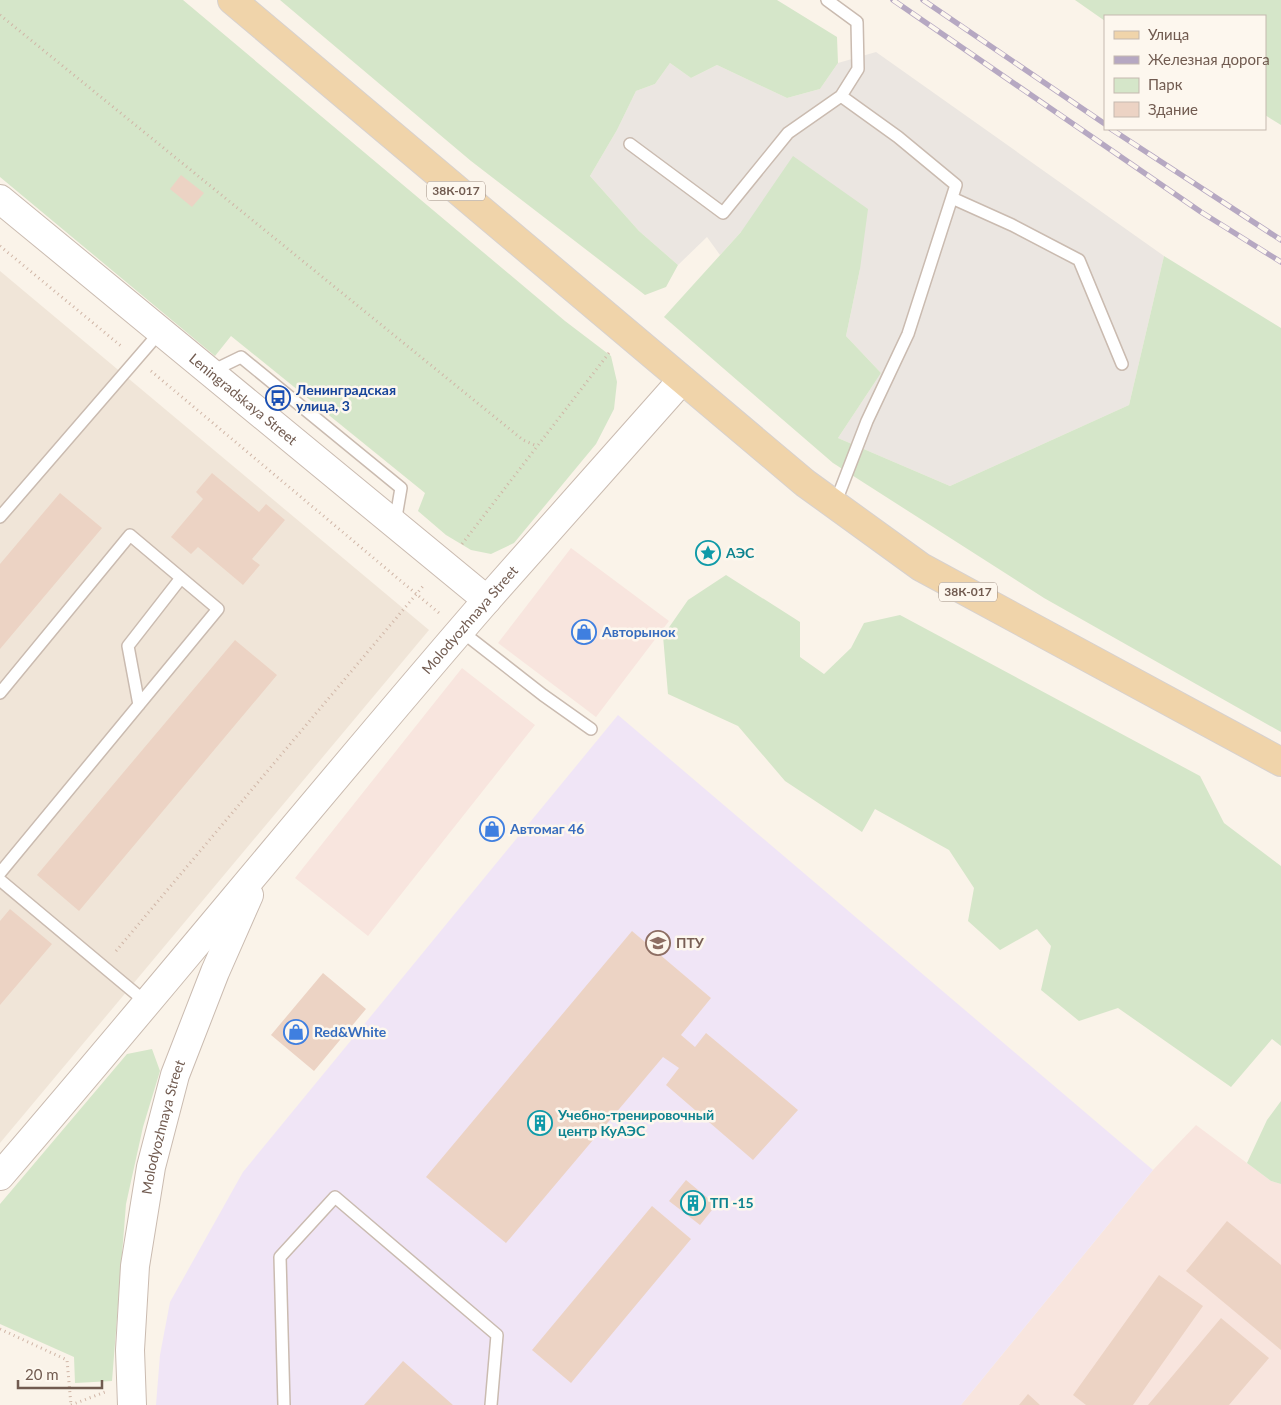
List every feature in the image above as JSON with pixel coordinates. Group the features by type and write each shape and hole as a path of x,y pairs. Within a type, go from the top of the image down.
{"main road":[{"name":"38К-017","path":"232,0 805,483 921,566 1281,762"}],"street":[{"name":"Leningradskaya Street","path":"0,199 208,373 487,600"},
{"name":"Molodyozhnaya Street","path":"0,1176 148,1004 263,864 460,631 682,380"},
{"name":"Molodyozhnaya Street","path":"132,1393 130,1350 134,1266 151,1167 175,1075 215,972 263,864"}],"lane":[{"path":"630,144 724,213 788,133 841,96 858,69 857,22 827,0"},
{"path":"834,504 867,421 908,334 956,185 898,137 841,96"},
{"path":"952,198 1012,225 1079,260 1122,364"},
{"path":"0,517 160,332"},
{"path":"0,693 130,535 218,609 139,705 1,881 104,965 148,1004"},
{"path":"139,705 128,646 181,578"},
{"path":"460,631 591,729"},
{"path":"284,1405 280,1256 335,1197 497,1335 491,1405"}],"path":[{"path":"0,15 523,440 537,446"},
{"path":"0,246 460,631"},
{"path":"104,965 430,577 445,567 625,332"},
{"path":"0,1329 68,1360 71,1405 132,1393"}],"shaded area":[{"path":"876,52 1164,256 1129,405 950,486 838,438 881,373 846,336 860,269 741,232 720,255 707,237 678,265 639,231 590,176 617,130 636,91 655,84 670,63 691,78 717,65 787,98 820,89 838,63"},
{"path":"0,271 429,630 0,1143"},
{"name":"Авторынок","path":"571,548 669,621 596,717 498,643"},
{"path":"462,668 535,725 368,936 295,878"},
{"name":"ПТУ","path":"618,715 1153,1170 961,1405 156,1405 160,1355 170,1302 243,1172"},
{"path":"1196,1125 1271,1181 1281,1184 1281,1405 961,1405 1153,1170"}],"green space":[{"path":"0,0 183,0 565,321 611,356 617,382 614,409 596,444 514,543 491,554 471,550 446,535 418,511 425,493 231,336 215,356 0,177"},
{"path":"280,0 777,0 837,37 838,63 820,89 787,98 717,65 691,78 670,63 655,84 636,91 617,130 590,176 639,231 678,265 666,287 645,295 471,161"},
{"path":"1075,0 1281,0 1281,125 1266,116 1266,15 1104,15 1104,20"},
{"path":"793,156 868,209 860,269 846,336 881,373 838,438 950,486 1129,405 1164,256 1281,328 1281,732 1044,598 833,463 664,317 741,232"},
{"path":"726,575 800,622 800,657 824,674 851,648 864,623 900,615 1200,776 1224,823 1281,866 1281,1046 1272,1039 1231,1087 1118,1008 1079,1021 1041,990 1051,946 1037,929 1000,950 968,921 974,888 949,850 875,809 862,832 785,781 738,726 668,694 663,636 688,600"},
{"path":"152,1049 160,1071 143,1127 126,1204 112,1381 75,1383 74,1357 0,1324 0,1204 127,1054"},
{"path":"1281,1101 1281,1184 1271,1181 1247,1163 1267,1120"}],"building":[{"path":"181,175 204,193 192,207 170,189"},
{"path":"212,473 259,512 266,504 285,520 252,559 260,565 243,585 198,547 191,554 171,537 203,499 196,492"},
{"path":"60,493 102,528 0,649 0,564"},
{"path":"235,640 277,675 79,911 37,875"},
{"path":"10,909 52,944 0,1005 0,921"},
{"name":"Учебно-тренировочный центр КуАЭС","path":"632,931 711,998 681,1035 695,1047 706,1033 798,1110 753,1160 666,1085 679,1068 663,1057 506,1243 426,1177"},
{"path":"323,973 366,1009 314,1071 271,1035"},
{"name":"ТП -15","path":"686,1180 716,1205 700,1225 669,1201"},
{"path":"652,1206 691,1239 571,1383 532,1350"},
{"path":"1227,1221 1281,1265 1281,1350 1186,1271"},
{"path":"1159,1275 1203,1306 1133,1405 1086,1405 1073,1395"},
{"path":"1221,1318 1269,1358 1229,1405 1148,1405"},
{"path":"403,1361 453,1405 364,1405"},
{"path":"1028,1394 1040,1405 1019,1405"}],"railway":[{"path":"893,0 1201,212 1281,262"},
{"path":"923,0 1104,123"},
{"path":"1113,130 1281,240"}],"place":[{"name":"Ленинградская улица, 3","path":"278,398"},
{"name":"АЭС","path":"708,553"},
{"name":"Авторынок","path":"584,632"},
{"name":"Автомаг 46","path":"492,829"},
{"name":"ПТУ","path":"658,943"},
{"name":"Red&White","path":"296,1032"},
{"name":"Учебно-тренировочный центр КуАЭС","path":"540,1123"},
{"name":"ТП -15","path":"693,1203"}]}
